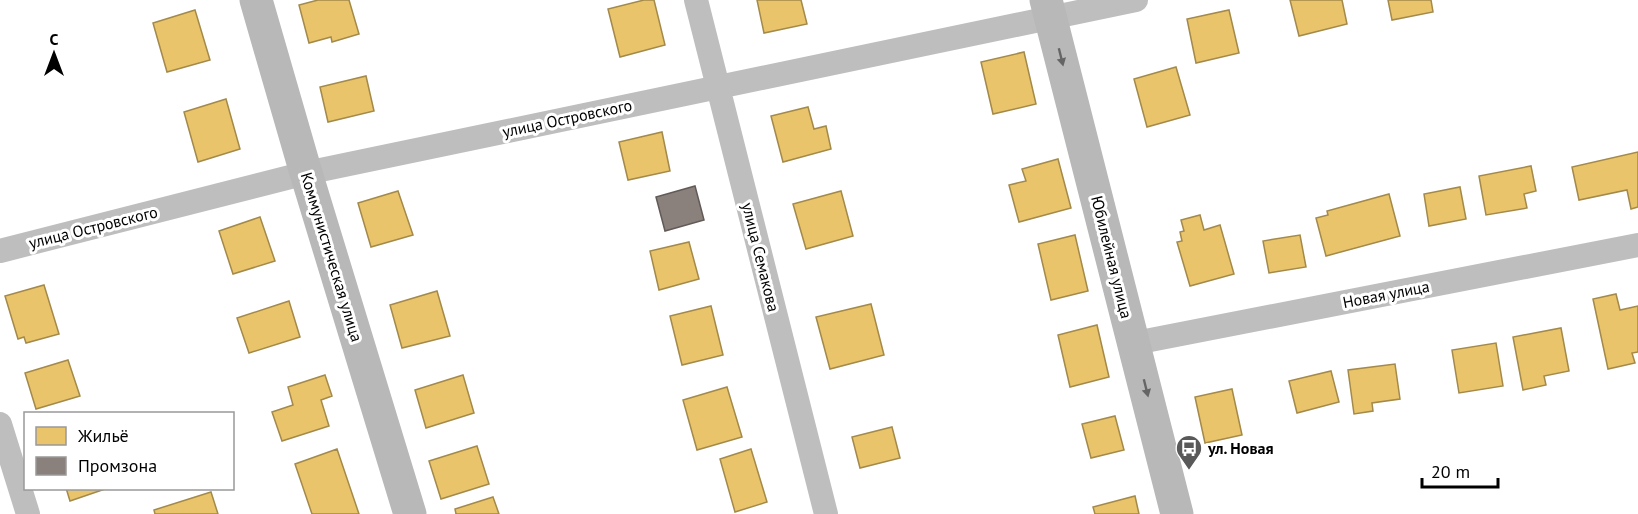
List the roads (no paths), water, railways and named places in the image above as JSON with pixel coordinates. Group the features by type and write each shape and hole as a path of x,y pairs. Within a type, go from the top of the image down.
{"street":[{"name":"Коммунистическая улица","path":"256,0 410,514"},
{"name":"улица Семакова","path":"696,0 826,514"},
{"name":"улица Островского","path":"0,251 306,173 718,86 1049,9 1136,0"},
{"name":"Юбилейная улица","path":"1049,9 1177,514"},
{"name":"Новая улица","path":"1135,343 1638,245"},
{"path":"0,424 28,514"}],"place":[{"name":"ул. Новая","path":"1189,471"}]}
